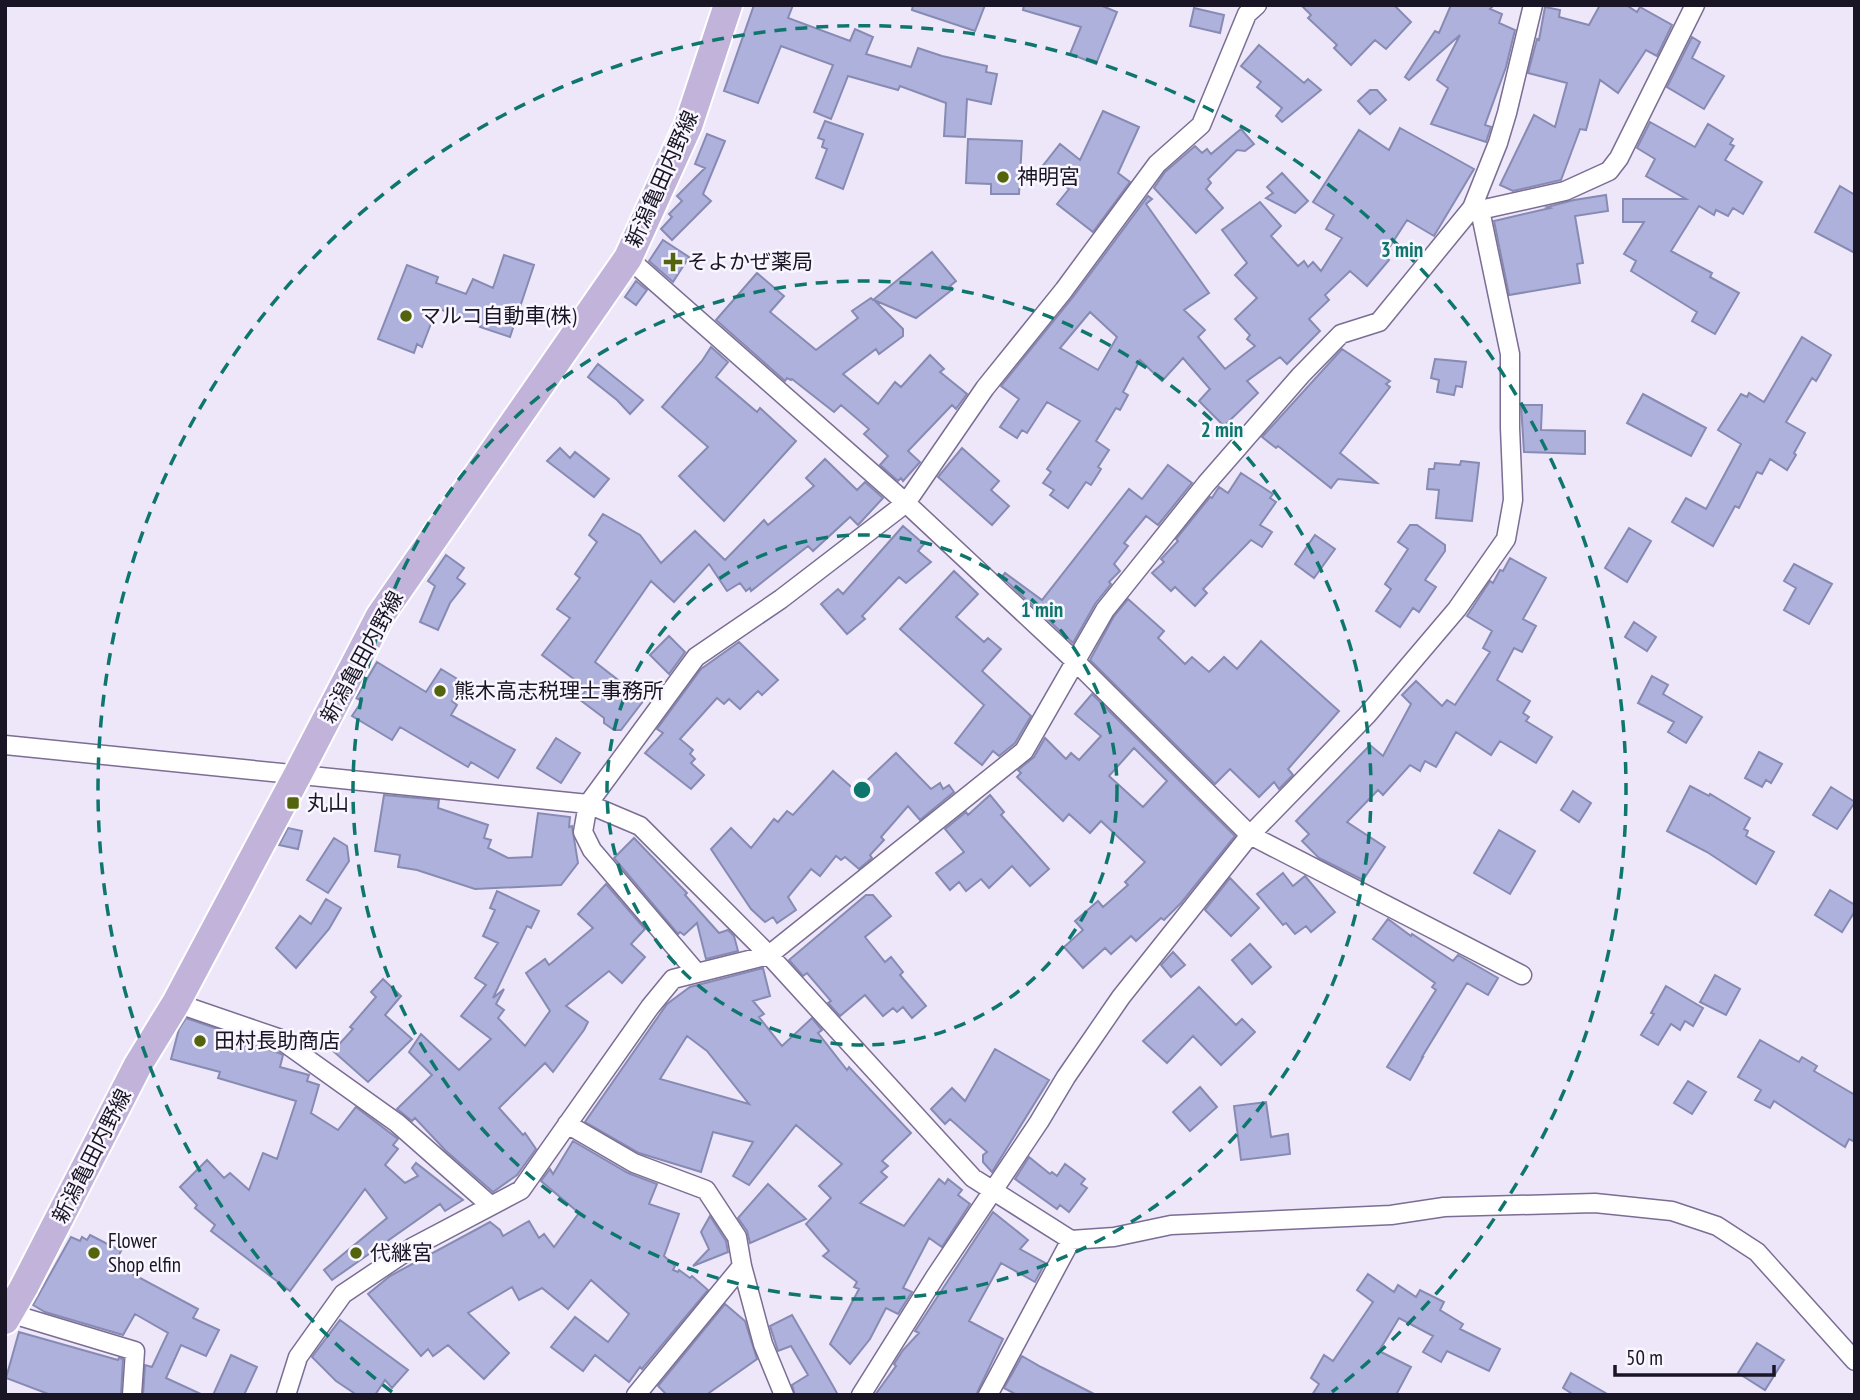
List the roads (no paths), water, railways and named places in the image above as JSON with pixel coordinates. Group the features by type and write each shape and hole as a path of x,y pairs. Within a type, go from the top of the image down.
{"main road":[{"name":"新潟亀田内野線","path":"7,1317 138,1065 176,1003 380,616 628,258 688,126 728,5"}],"street":[{"path":"696,973 592,850 583,832 588,804 696,657 781,599 906,503 985,388 1064,290 1157,164 1201,125 1247,14 1257,5"},
{"path":"286,1395 298,1357 343,1294 413,1247 521,1190 650,1007 673,979 769,955 1024,751 1105,610 1206,484 1341,334 1379,322 1476,209 1507,114 1533,5"},
{"path":"1476,209 1565,191 1609,171 1619,158 1695,5"},
{"path":"861,1395 1066,1077 1121,997 1250,835 1367,715 1457,609 1507,539 1513,500 1510,354 1476,209"},
{"path":"628,258 906,503 1076,662 1250,835 1522,975"},
{"path":"5,745 588,804 640,826 769,955 973,1178 1071,1240 1114,1237 1171,1225 1391,1215 1444,1207 1595,1203 1672,1211 1717,1226 1757,1252 1855,1361"},
{"path":"176,1003 278,1038 397,1123 490,1205"},
{"path":"567,1124 634,1163 706,1190 737,1237 763,1344 784,1395"},
{"path":"988,1395 1071,1240"},
{"path":"636,1395 742,1266"},
{"path":"7,1317 135,1351 132,1395"}],"place":[{"name":"神明宮","path":"1003,177"},
{"name":"そよかぜ薬局","path":"673,262"},
{"name":"マルコ自動車(株)","path":"406,316"},
{"name":"熊木高志税理士事務所","path":"440,691"},
{"name":"丸山","path":"293,803"},
{"name":"田村長助商店","path":"200,1041"},
{"name":"Flower Shop elfin","path":"94,1253"},
{"name":"代継宮","path":"356,1253"}]}
